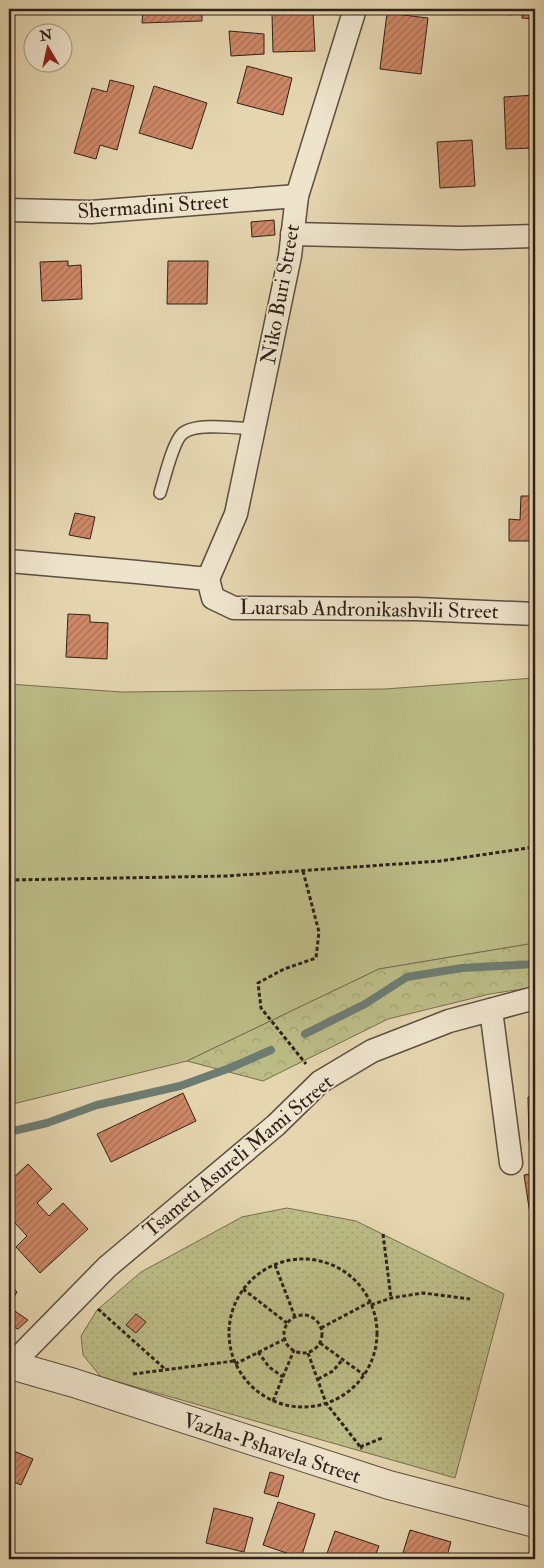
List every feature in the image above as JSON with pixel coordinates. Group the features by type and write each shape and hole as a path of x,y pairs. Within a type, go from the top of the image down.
{"street":[{"name":"Niko Buri Street","path":"208,579 236,514 290,256 297,196 355,9"},
{"name":"Shermadini Street","path":"9,210 91,212 297,196"},
{"path":"292,234 461,238 535,236"},
{"path":"9,562 208,579"},
{"name":"Luarsab Andronikashvili Street","path":"208,579 213,598 234,608 417,609 535,614"},
{"name":"Tsameti Asureli Mami Street","path":"10,1364 107,1267 276,1125 320,1082 372,1051 450,1021 535,998"},
{"path":"491,1010 512,1163"},
{"name":"Vazha-Pshavela Street","path":"10,1364 389,1485 535,1523"}],"lane":[{"path":"160,493 180,435 186,431 206,427 254,429"}],"path":[{"path":"9,880 228,876 440,861 535,847"},
{"path":"303,871 319,932 316,958 284,969 258,983 261,1008 320,1082"},
{"path":"383,1234 391,1298"},
{"path":"298,1259 330,1264 345,1272 358,1283 370,1303 377,1328 376,1345 372,1361 364,1375 353,1388 339,1398 308,1407 291,1407 273,1401 260,1394 248,1383 231,1355 228,1338 229,1322 234,1306 243,1289 252,1279 275,1265 298,1259"},
{"path":"275,1265 295,1317"},
{"path":"243,1289 287,1324"},
{"path":"81,1293 165,1369"},
{"path":"321,1328 370,1303 391,1298 423,1293 470,1299"},
{"path":"307,1315 315,1318 321,1328 323,1334 320,1344 316,1349 308,1353 299,1353 286,1343 284,1334 287,1324 295,1317 307,1315"},
{"path":"128,1375 235,1362 285,1340"},
{"path":"320,1344 364,1375"},
{"path":"273,1401 294,1350"},
{"path":"258,1352 268,1367 283,1377"},
{"path":"308,1353 326,1403 363,1450 355,1474"},
{"path":"318,1379 333,1371 342,1360"},
{"path":"360,1447 382,1438"}],"green space":[{"path":"535,678 535,943 379,969 187,1061 9,1105 9,684 121,692 385,689"},
{"path":"535,943 535,987 490,994 388,1019 263,1081 187,1061 379,969"},
{"path":"287,1208 356,1221 504,1294 455,1478 101,1377 83,1355 81,1336 97,1310 141,1272 242,1217"}],"building":[{"path":"143,9 202,9 202,21 142,23"},
{"path":"388,9 421,9 421,10 387,13"},
{"path":"465,9 512,9 511,15"},
{"path":"523,9 535,9 535,19 522,18"},
{"path":"313,12 315,51 273,52 272,14"},
{"path":"387,13 428,18 421,74 380,69"},
{"path":"229,31 264,34 264,54 231,56"},
{"path":"247,66 292,78 283,115 237,103"},
{"path":"110,80 134,86 117,150 100,145 96,159 74,153 92,88 107,92"},
{"path":"154,86 207,103 192,149 139,133"},
{"path":"535,95 535,148 506,149 504,97"},
{"path":"472,140 475,186 440,188 437,142"},
{"path":"274,220 275,235 252,237 251,222"},
{"path":"68,261 68,266 81,265 82,299 42,301 40,262"},
{"path":"168,261 208,261 207,304 167,304"},
{"path":"521,496 535,496 535,541 509,541 509,519 520,520"},
{"path":"75,513 95,517 90,539 69,535"},
{"path":"68,614 90,615 90,622 108,623 107,659 66,657"},
{"path":"183,1093 196,1121 111,1162 97,1134"},
{"path":"528,1097 535,1097 535,1141 529,1141"},
{"path":"28,1164 52,1189 37,1203 49,1216 63,1203 88,1229 40,1273 16,1247 27,1236 15,1223 9,1229 9,1182"},
{"path":"535,1173 535,1226 532,1227 524,1175"},
{"path":"9,1283 17,1292 9,1305"},
{"path":"9,1307 28,1320 18,1329 9,1325"},
{"path":"136,1314 146,1322 136,1333 126,1325"},
{"path":"9,1449 33,1459 21,1485 9,1480"},
{"path":"270,1472 284,1476 278,1497 264,1493"},
{"path":"278,1502 315,1514 301,1558 263,1545"},
{"path":"214,1508 253,1518 244,1552 206,1543"},
{"path":"410,1530 451,1542 446,1559 401,1559"},
{"path":"335,1531 379,1546 374,1559 325,1559"}],"waterway":[{"path":"305,1034 365,1004 407,977 462,968 535,964"},
{"path":"9,1132 47,1123 97,1105 180,1086 230,1068 271,1050"}]}
